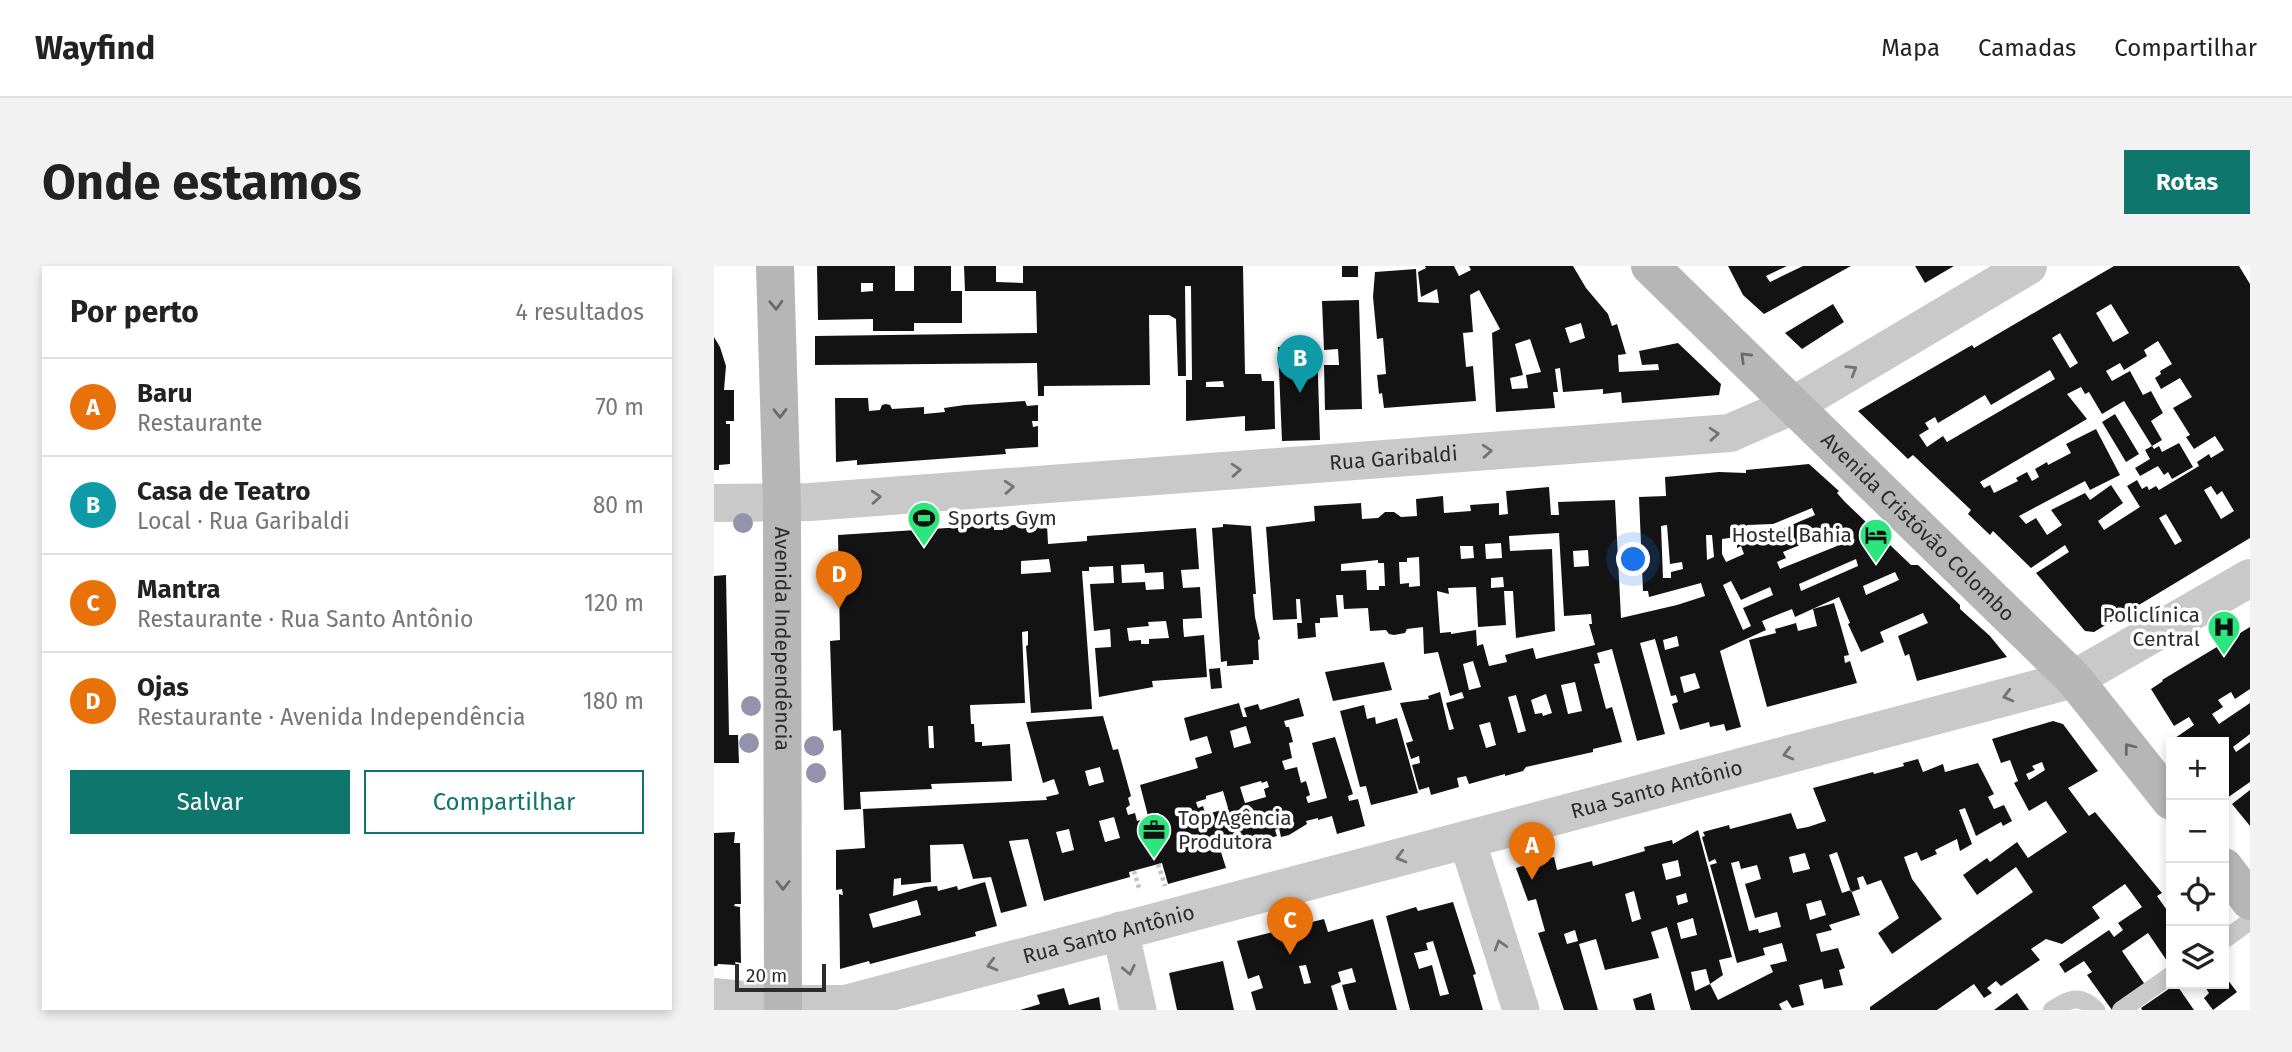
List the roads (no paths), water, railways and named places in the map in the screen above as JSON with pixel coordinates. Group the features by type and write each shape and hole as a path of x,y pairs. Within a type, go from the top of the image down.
{"main road":[{"name":"Avenida Independência","path":"775,266 782,504 783,1007"},
{"name":"Avenida Cristóvão Colombo","path":"1650,266 2074,679 2170,800"},
{"path":"2229,874 2250,901"}],"street":[{"name":"Rua Garibaldi","path":"714,503 782,504 1730,433 1794,405 2028,266"},
{"name":"Rua Santo Antônio","path":"714,997 783,1007 845,1004 2074,679 2250,578"},
{"path":"1467,840 1521,1010"},
{"path":"1120,930 1138,1010"}],"lane":[{"path":"2229,937 2250,922"},
{"path":"2121,1010 2166,978"},
{"path":"2052,1010 2070,998 2089,1002 2096,1010"}],"place":[{"name":"Casa de Teatro","path":"1300,393"},
{"name":"Sports Gym","path":"924,548"},
{"name":"Hostel Bahia","path":"1876,565"},
{"name":"Ojas","path":"839,609"},
{"name":"Policlínica Central","path":"2224,657"},
{"name":"Top Agência Produtora","path":"1154,860"},
{"name":"Baru","path":"1532,880"},
{"name":"Mantra","path":"1290,955"}]}
